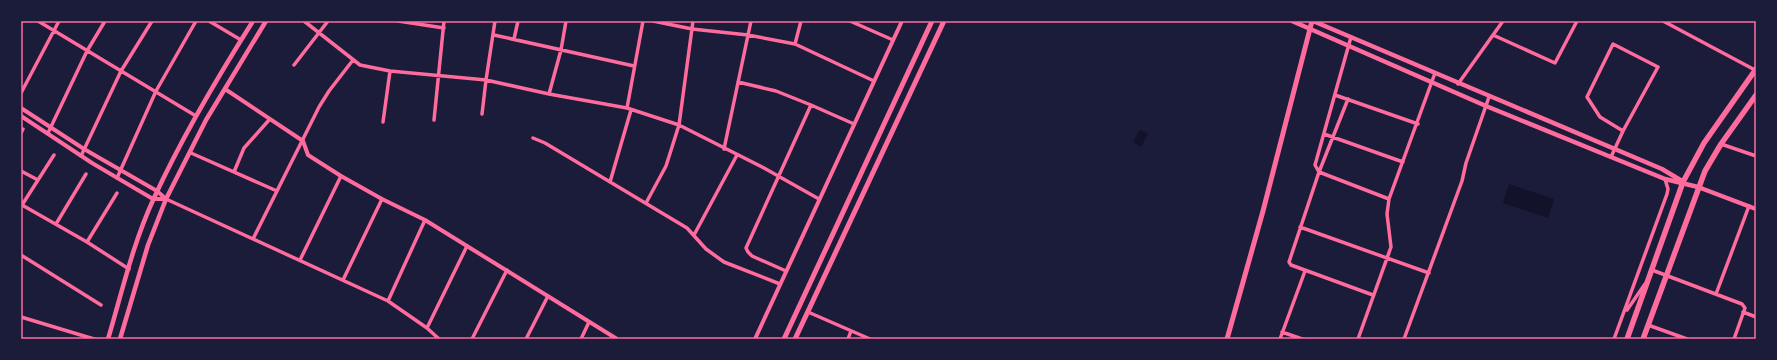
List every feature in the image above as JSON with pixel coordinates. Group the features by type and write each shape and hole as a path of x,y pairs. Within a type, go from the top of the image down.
{"highway":[{"path":"1627,339 1683,182 1704,143 1756,70"},
{"path":"1643,339 1705,170 1721,144 1756,96"}],"main road":[{"path":"108,339 128,269 153,199 196,116 253,21"},
{"path":"120,339 148,246 166,199 191,153 206,120 266,21"},
{"path":"784,339 932,21"},
{"path":"795,339 944,21"},
{"path":"1292,21 1486,106 1665,179 1698,186 1756,209"},
{"path":"1227,339 1259,226 1312,21 1662,169 1683,182"}],"street":[{"path":"38,21 196,116"},
{"path":"21,93 59,21"},
{"path":"48,133 87,51 105,21"},
{"path":"81,156 121,71 152,21"},
{"path":"117,178 156,91 196,21"},
{"path":"209,21 241,40"},
{"path":"304,21 320,32 360,65 390,71 438,74 486,80 549,94 627,108 679,125 819,199"},
{"path":"294,65 328,21"},
{"path":"398,21 444,28"},
{"path":"434,120 444,21"},
{"path":"482,114 496,21"},
{"path":"514,39 518,21"},
{"path":"549,94 561,50 566,21"},
{"path":"627,108 643,21"},
{"path":"653,21 692,29 748,35 795,44 874,81"},
{"path":"646,203 666,166 679,125 693,21"},
{"path":"724,148 751,21"},
{"path":"850,21 893,40"},
{"path":"755,339 902,21"},
{"path":"1458,84 1503,21"},
{"path":"1494,35 1555,63 1577,21"},
{"path":"1663,21 1756,70"},
{"path":"795,44 802,22"},
{"path":"494,35 634,66"},
{"path":"1351,37 1315,165 1319,172 1389,199"},
{"path":"1612,157 1623,131 1658,66 1613,44 1587,97 1600,118 1623,131"},
{"path":"253,239 329,91 353,60"},
{"path":"383,122 390,71"},
{"path":"1358,339 1391,247 1387,214 1389,199 1418,124 1435,73"},
{"path":"738,82 776,92 811,105 854,124"},
{"path":"225,89 302,141 308,155 382,199 425,220 617,339"},
{"path":"1335,94 1418,124"},
{"path":"1404,339 1462,181 1466,163 1489,97"},
{"path":"1348,99 1332,136 1319,172 1289,263 1374,295"},
{"path":"786,271 752,256 746,248 811,105"},
{"path":"21,108 84,149 157,191 166,199 388,301 427,328 439,339"},
{"path":"610,182 631,110"},
{"path":"21,116 81,156 153,199 166,199"},
{"path":"234,172 244,148 269,120"},
{"path":"1324,134 1403,162"},
{"path":"533,138 545,143 687,228 706,249 724,262 780,284"},
{"path":"1721,144 1756,156"},
{"path":"191,153 277,191"},
{"path":"54,155 22,205 88,242 128,269"},
{"path":"694,235 737,155"},
{"path":"21,171 38,180"},
{"path":"56,224 86,174"},
{"path":"300,260 341,176"},
{"path":"1614,339 1667,194 1668,189 1665,179"},
{"path":"88,242 117,193"},
{"path":"343,280 382,199"},
{"path":"1716,294 1749,206"},
{"path":"388,301 425,220"},
{"path":"1300,227 1429,272"},
{"path":"427,328 467,246"},
{"path":"21,255 101,305"},
{"path":"472,339 506,270"},
{"path":"1280,339 1305,270"},
{"path":"1652,270 1742,304 1744,310 1734,339"},
{"path":"1623,316 1650,276"},
{"path":"526,339 548,296"},
{"path":"1744,310 1756,317"},
{"path":"808,312 870,339"},
{"path":"21,317 94,339"},
{"path":"581,339 590,322"},
{"path":"1648,325 1687,339"},
{"path":"848,339 851,331"},
{"path":"1282,332 1302,339"}],"shaded area":[{"path":"1140,130 1148,134 1141,147 1133,142"},
{"path":"1509,184 1554,199 1548,218 1503,203"}]}
